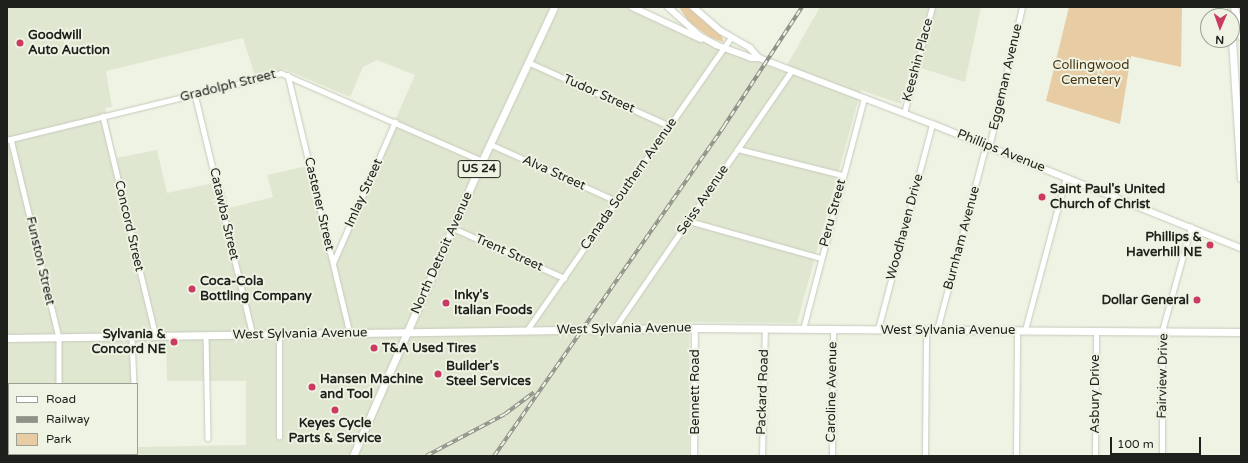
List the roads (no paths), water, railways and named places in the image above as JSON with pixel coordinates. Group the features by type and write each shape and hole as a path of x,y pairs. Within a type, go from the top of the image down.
{"main road":[{"name":"North Detroit Avenue","path":"353,456 482,161 554,7"},
{"path":"1234,7 1241,36"},
{"path":"1233,48 1239,110 1241,178"},
{"name":"West Sylvania Avenue","path":"7,338 695,328 1241,332"}],"street":[{"name":"Phillips Avenue","path":"632,7 661,19 679,30 724,48 759,58 904,113 1241,248"},
{"name":"Phillips Avenue","path":"670,7 707,41"},
{"name":"Phillips Avenue","path":"693,7 731,38 750,48 759,58"},
{"name":"Keeshin Place","path":"904,113 932,7"},
{"name":"Eggeman Avenue","path":"988,146 1022,7"},
{"name":"Canada Southern Avenue","path":"527,330 731,38"},
{"name":"Tudor Street","path":"528,62 670,126"},
{"name":"Seiss Avenue","path":"614,329 791,71"},
{"name":"Gradolph Street","path":"9,139 281,73 482,161"},
{"name":"Castener Street","path":"288,75 350,333"},
{"name":"Catawba Street","path":"195,94 253,335"},
{"name":"Peru Street","path":"803,328 842,175 864,98"},
{"name":"Concord Street","path":"103,116 156,336"},
{"name":"Imlay Street","path":"333,263 395,122"},
{"name":"Woodhaven Drive","path":"878,329 932,124"},
{"name":"Funston Street","path":"9,139 59,338 59,383"},
{"name":"Alva Street","path":"490,144 617,201"},
{"name":"Burnham Avenue","path":"937,330 988,146"},
{"path":"738,149 842,175"},
{"path":"1025,330 1066,178"},
{"path":"689,221 821,258"},
{"name":"Fairview Drive","path":"1162,456 1162,331 1191,227"},
{"name":"Trent Street","path":"453,228 564,278"},
{"name":"Bennett Road","path":"694,456 695,328"},
{"name":"Packard Road","path":"762,456 765,328"},
{"name":"Caroline Avenue","path":"832,456 833,329"},
{"path":"925,456 926,330"},
{"path":"1016,456 1017,330"},
{"name":"Asbury Drive","path":"1095,456 1096,331"},
{"path":"279,437 280,334"},
{"path":"132,336 134,383"},
{"path":"206,336 208,438"}],"railway":[{"path":"494,456 724,126 802,7"},
{"path":"426,456 505,414 534,392"}],"place":[{"name":"Goodwill Auto Auction","path":"20,43"},
{"name":"Saint Paul's United Church of Christ","path":"1042,197"},
{"name":"Phillips & Haverhill NE","path":"1210,245"},
{"name":"Coca-Cola Bottling Company","path":"192,289"},
{"name":"Dollar General","path":"1197,300"},
{"name":"Inky's Italian Foods","path":"446,303"},
{"name":"Sylvania & Concord NE","path":"174,342"},
{"name":"T&A Used Tires","path":"374,348"},
{"name":"Builder's Steel Services","path":"438,374"},
{"name":"Hansen Machine and Tool","path":"312,387"},
{"name":"Keyes Cycle Parts & Service","path":"335,410"}],"park label":[{"name":"Collingwood Cemetery","path":"1091,74"}]}
